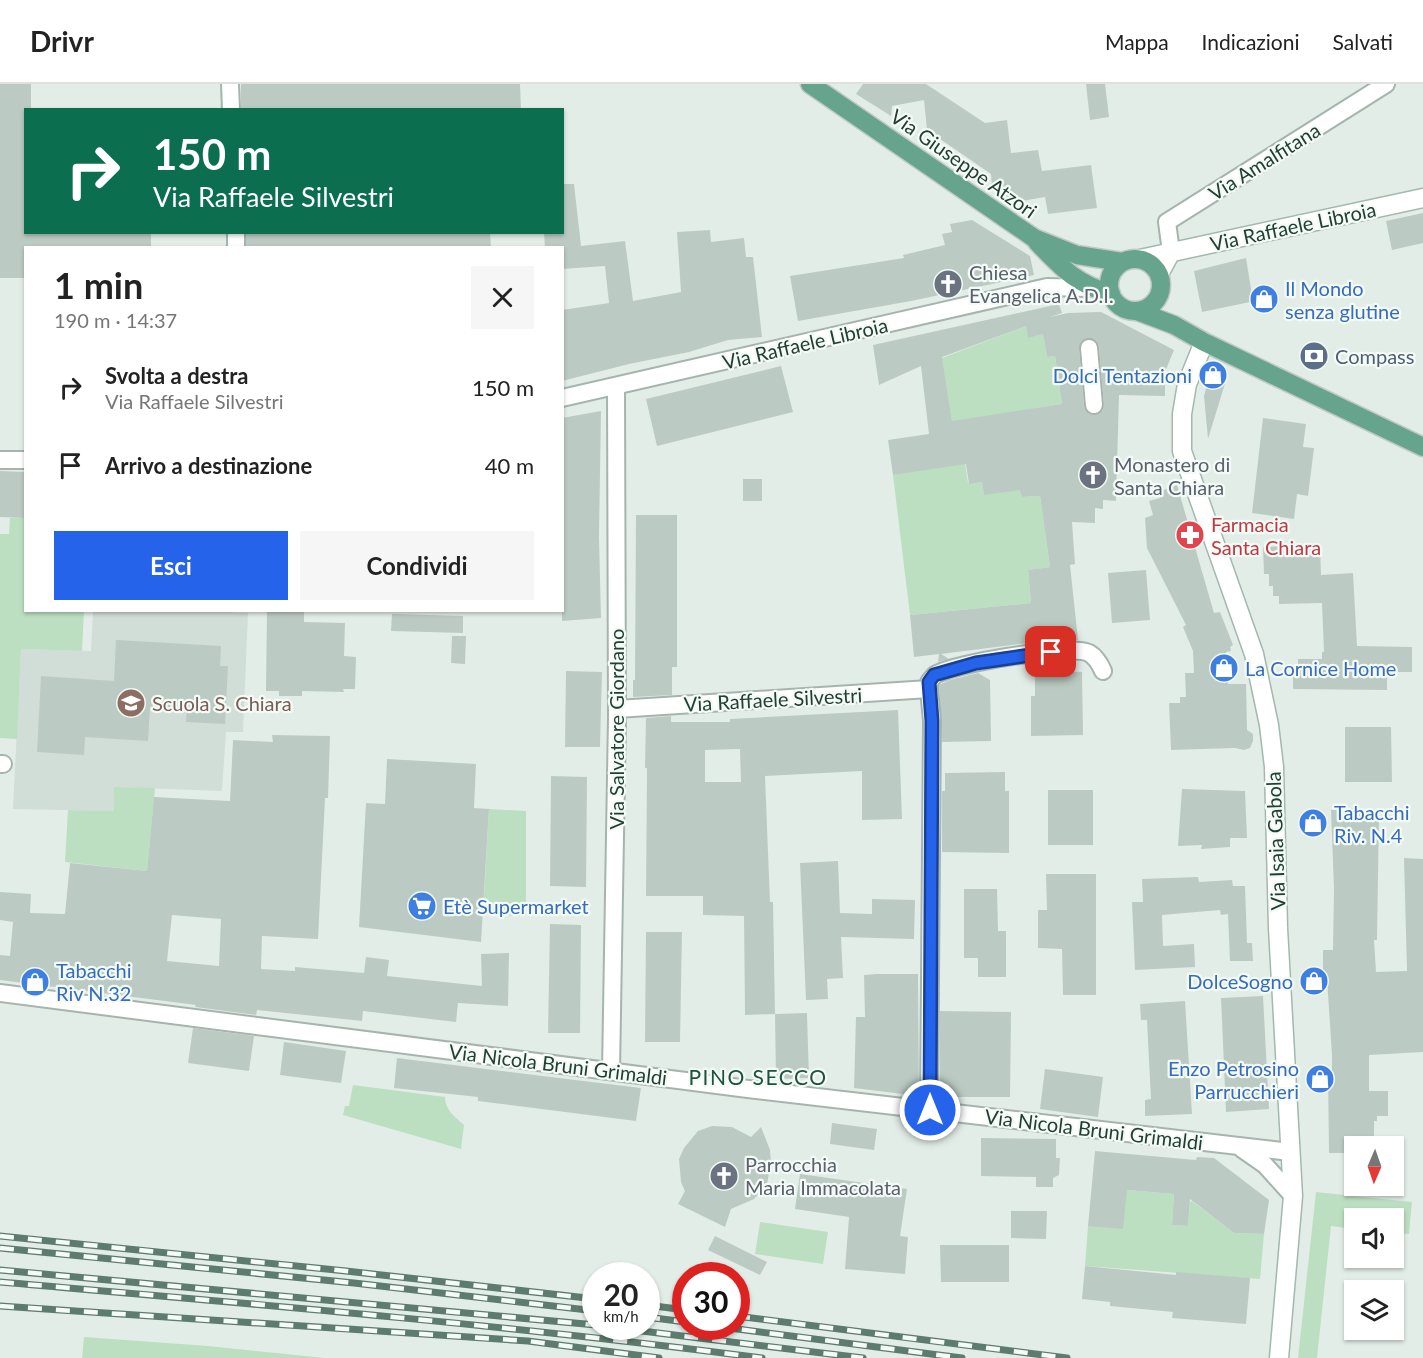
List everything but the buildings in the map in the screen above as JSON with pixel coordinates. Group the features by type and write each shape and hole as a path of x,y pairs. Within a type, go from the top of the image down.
{"main road":[{"name":"Via Giuseppe Atzori","path":"810,84 1034,238 1063,269 1089,288 1111,294 1121,307 1174,325 1204,342 1423,447"},
{"name":"Via Giuseppe Atzori","path":"1034,238 1077,255 1148,262 1160,279"},
{"path":"1111,294 1112,273 1131,261"},
{"path":"1137,311 1152,305 1157,299 1160,279"},
{"path":"1160,279 1174,325"}],"street":[{"path":"230,84 231,108"},
{"name":"Via Amalfitana","path":"1171,252 1167,222 1386,84"},
{"name":"Via Raffaele Libroia","path":"1131,261 1419,199"},
{"path":"1160,279 1171,252"},
{"path":"1047,287 1077,255"},
{"name":"Via Raffaele Libroia","path":"564,398 1047,287 1089,288"},
{"name":"Via Isaia Gabola","path":"1204,342 1187,384 1182,414 1182,452 1254,654 1269,725 1274,767 1278,928 1293,1196 1279,1358"},
{"path":"1089,348 1094,405"},
{"name":"Via Salvatore Giordano","path":"611,1071 617,709 616,387"},
{"path":"0,460 24,460"},
{"path":"930,1110 932,721 929,682 934,675 976,663 1074,650 1090,654 1098,661 1103,671"},
{"name":"Via Raffaele Silvestri","path":"617,709 929,689"},
{"name":"Via Nicola Bruni Grimaldi","path":"0,993 611,1071 1290,1152"},
{"name":"Via Nicola Bruni Grimaldi","path":"1224,1144 1242,1150 1266,1165 1293,1196"}],"shaded area":[{"name":"Scuola S. Chiara","path":"93,612 248,613 243,732 226,732 222,791 114,787 114,811 13,809 21,649 91,651"}],"green space":[{"path":"1026,326 1028,337 1043,334 1047,357 1055,356 1062,404 952,422 942,358"},
{"path":"965,462 968,483 982,482 984,494 1017,466 1022,497 1040,496 1050,567 1028,570 1031,603 910,615 893,475"},
{"path":"10,518 24,518 24,612 84,612 82,651 21,649 17,739 0,738 0,534 9,534"},
{"path":"114,787 155,788 147,871 65,862 68,810 114,811"},
{"path":"489,809 526,811 526,916 483,914"},
{"path":"353,1085 445,1097 449,1109 464,1125 461,1149 343,1115 345,1106 349,1106"},
{"path":"1127,1190 1174,1194 1172,1225 1188,1226 1190,1202 1192,1201 1234,1233 1264,1234 1260,1279 1085,1266 1088,1226"},
{"path":"1316,1192 1412,1202 1409,1234 1404,1234 1404,1208 1344,1208 1344,1228 1331,1226 1317,1358 1298,1358"},
{"path":"760,1222 828,1232 823,1264 755,1254"},
{"path":"84,1337 208,1346 325,1358 82,1358"}],"tunnel":[{"path":"1087,313 1089,348"}],"railway":[{"path":"0,1236 582,1297"},
{"path":"0,1248 354,1283 582,1309"},
{"path":"0,1270 582,1324"},
{"path":"0,1282 477,1325 762,1358"},
{"path":"0,1306 528,1341 659,1358"},
{"path":"660,1307 672,1308"},
{"path":"750,1318 1067,1358"},
{"path":"660,1319 672,1320"},
{"path":"750,1331 962,1358"},
{"path":"660,1333 863,1358"}],"place":[{"name":"Chiesa Evangelica A.D.I.","path":"948,284"},
{"name":"Il Mondo senza glutine","path":"1264,299"},
{"name":"Compass","path":"1314,356"},
{"name":"Dolci Tentazioni","path":"1213,375"},
{"name":"Monastero di Santa Chiara","path":"1093,475"},
{"name":"Farmacia Santa Chiara","path":"1190,535"},
{"name":"La Cornice Home","path":"1224,668"},
{"name":"Scuola S. Chiara","path":"131,703"},
{"name":"Tabacchi Riv. N.4","path":"1313,823"},
{"name":"Etè Supermarket","path":"422,906"},
{"name":"DolceSogno","path":"1314,981"},
{"name":"Tabacchi Riv N.32","path":"35,982"},
{"name":"Enzo Petrosino Parrucchieri","path":"1320,1079"},
{"name":"Parrocchia Maria Immacolata","path":"724,1176"}],"district":[{"name":"PINO SECCO","path":"758,1076"}],"route":[{"path":"930,1110 932,721 929,682 934,675 976,663 1051,652"}]}
